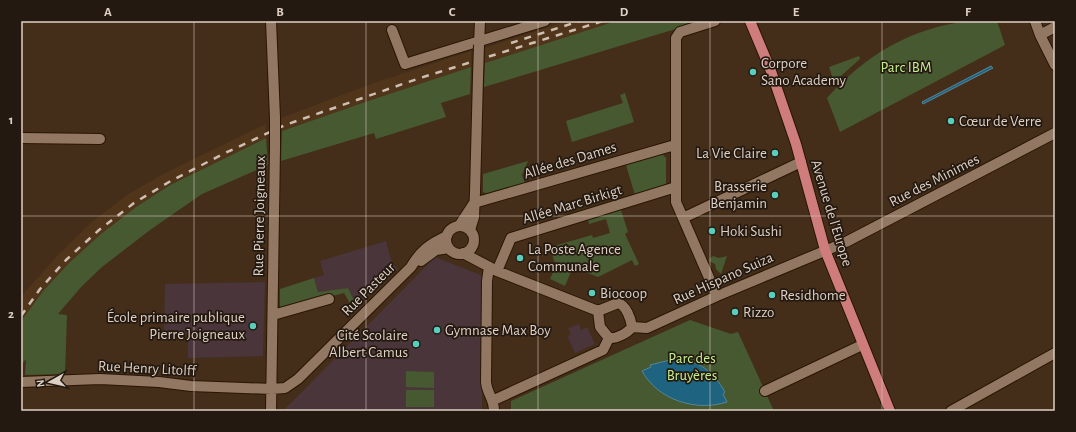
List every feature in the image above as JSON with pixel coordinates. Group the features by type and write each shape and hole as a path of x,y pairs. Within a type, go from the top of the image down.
{"main road":[{"name":"Avenue de l'Europe","path":"750,21 771,72 801,162 825,250 862,345 890,411"}],"street":[{"name":"Rue Pierre Joigneaux","path":"271,21 275,118 271,411"},
{"path":"470,230 474,217 480,21"},
{"path":"392,30 405,64 479,43 545,21"},
{"path":"715,21 677,33 675,145 676,202 717,296"},
{"path":"1035,21 1040,35 1055,65"},
{"path":"1040,35 1055,27"},
{"name":"Rue des Minimes","path":"825,250 846,242 1055,133"},
{"path":"21,138 100,139"},
{"name":"Allée des Dames","path":"474,204 675,145"},
{"path":"683,218 801,162"},
{"name":"Allée Marc Birkigt","path":"493,269 510,238 676,187"},
{"path":"474,204 459,226 450,231 447,236 449,248 455,252 463,253 493,269 598,311 618,303 621,304 624,306 632,327 630,330 609,338"},
{"path":"459,226 470,230 474,236 474,242 480,256 493,269"},
{"name":"Rue Pasteur","path":"411,267 421,252 432,242 447,236"},
{"path":"463,253 470,250 474,242"},
{"name":"Rue Pasteur","path":"272,389 285,388 298,379 411,267 436,250 449,248"},
{"name":"Rue Hispano Suiza","path":"632,327 647,328 717,296 825,250"},
{"path":"493,269 487,281 486,389 494,400 494,411"},
{"path":"273,315 328,299"},
{"path":"598,311 600,327 609,338"},
{"path":"494,400 603,350 609,338"},
{"path":"765,392 862,345"},
{"path":"951,411 1055,353"},
{"name":"Rue Henry Litolff","path":"21,383 100,379 159,382 191,386 272,389"}],"shaded area":[{"path":"567,21 616,21 485,63 485,48"},
{"path":"471,51 471,67 282,131 281,118 371,84"},
{"path":"266,124 266,138 169,185 136,207 101,234 69,263 44,290 21,321 21,298 25,292 58,255 92,222 127,195 165,173"},
{"path":"386,241 392,263 398,269 360,303 354,300 348,288 318,292 314,278 324,275 320,261"},
{"name":"Cité Scolaire Albert Camus","path":"435,257 483,276 482,411 283,411"},
{"path":"265,282 263,356 188,358 188,334 164,334 165,284"},
{"path":"579,324 581,330 587,327 595,344 575,353 567,336 571,335 568,328"}],"green space":[{"path":"616,21 702,21 484,87 485,63"},
{"name":"Parc IBM","path":"968,21 997,21 1005,45 840,132 827,98 842,82 874,56 908,37 927,30"},
{"path":"859,56 860,59 834,82 829,67"},
{"path":"471,67 470,94 441,103 446,117 376,139 374,133 281,161 282,131"},
{"path":"625,93 634,122 572,142 566,121 623,103 620,95"},
{"path":"266,138 268,165 202,194 150,230 102,267 82,286 58,314 67,315 65,374 25,375 26,359 21,365 21,321 44,290 69,263 101,234 136,207 170,185"},
{"path":"662,154 666,158 666,184 635,195 626,165"},
{"path":"528,161 522,175 525,183 488,194 483,192 483,174"},
{"path":"621,210 628,232 625,234 639,264 635,266 632,260 598,277 573,267 565,286 550,279 557,263 554,261 550,247 592,235 593,238 610,233 606,219 589,224 588,219"},
{"path":"713,256 719,258 727,256 721,274 716,269 715,264 709,261 709,259"},
{"path":"314,278 318,292 348,288 354,300 360,303 360,307 355,312 344,293 280,310 280,289"},
{"name":"Parc des Bruyères","path":"690,320 731,334 738,332 774,411 511,411 511,401"},
{"path":"406,371 434,372 434,388 406,387"},
{"path":"406,390 434,390 434,407 406,407"}],"water":[{"path":"991,66 993,68 923,104 922,102"},
{"path":"674,359 691,362 710,372 725,392 723,394 727,402 715,405 703,405 679,401 658,389 649,381 642,371 651,367 650,365"}],"railway":[{"path":"511,43 580,21"},
{"path":"21,316 40,289 66,260 99,230 134,203 169,182 223,154 285,125 420,78 603,21"}],"place":[{"name":"Corpore Sano Academy","path":"753,72"},
{"name":"Cœur de Verre","path":"951,121"},
{"name":"La Vie Claire","path":"775,153"},
{"name":"Brasserie Benjamin","path":"775,195"},
{"name":"Hoki Sushi","path":"712,231"},
{"name":"La Poste Agence Communale","path":"520,258"},
{"name":"Biocoop","path":"592,293"},
{"name":"Residhome","path":"772,295"},
{"name":"Rizzo","path":"735,312"},
{"name":"École primaire publique Pierre Joigneaux","path":"253,326"},
{"name":"Gymnase Max Boy","path":"437,330"},
{"name":"Cité Scolaire Albert Camus","path":"416,344"}]}
